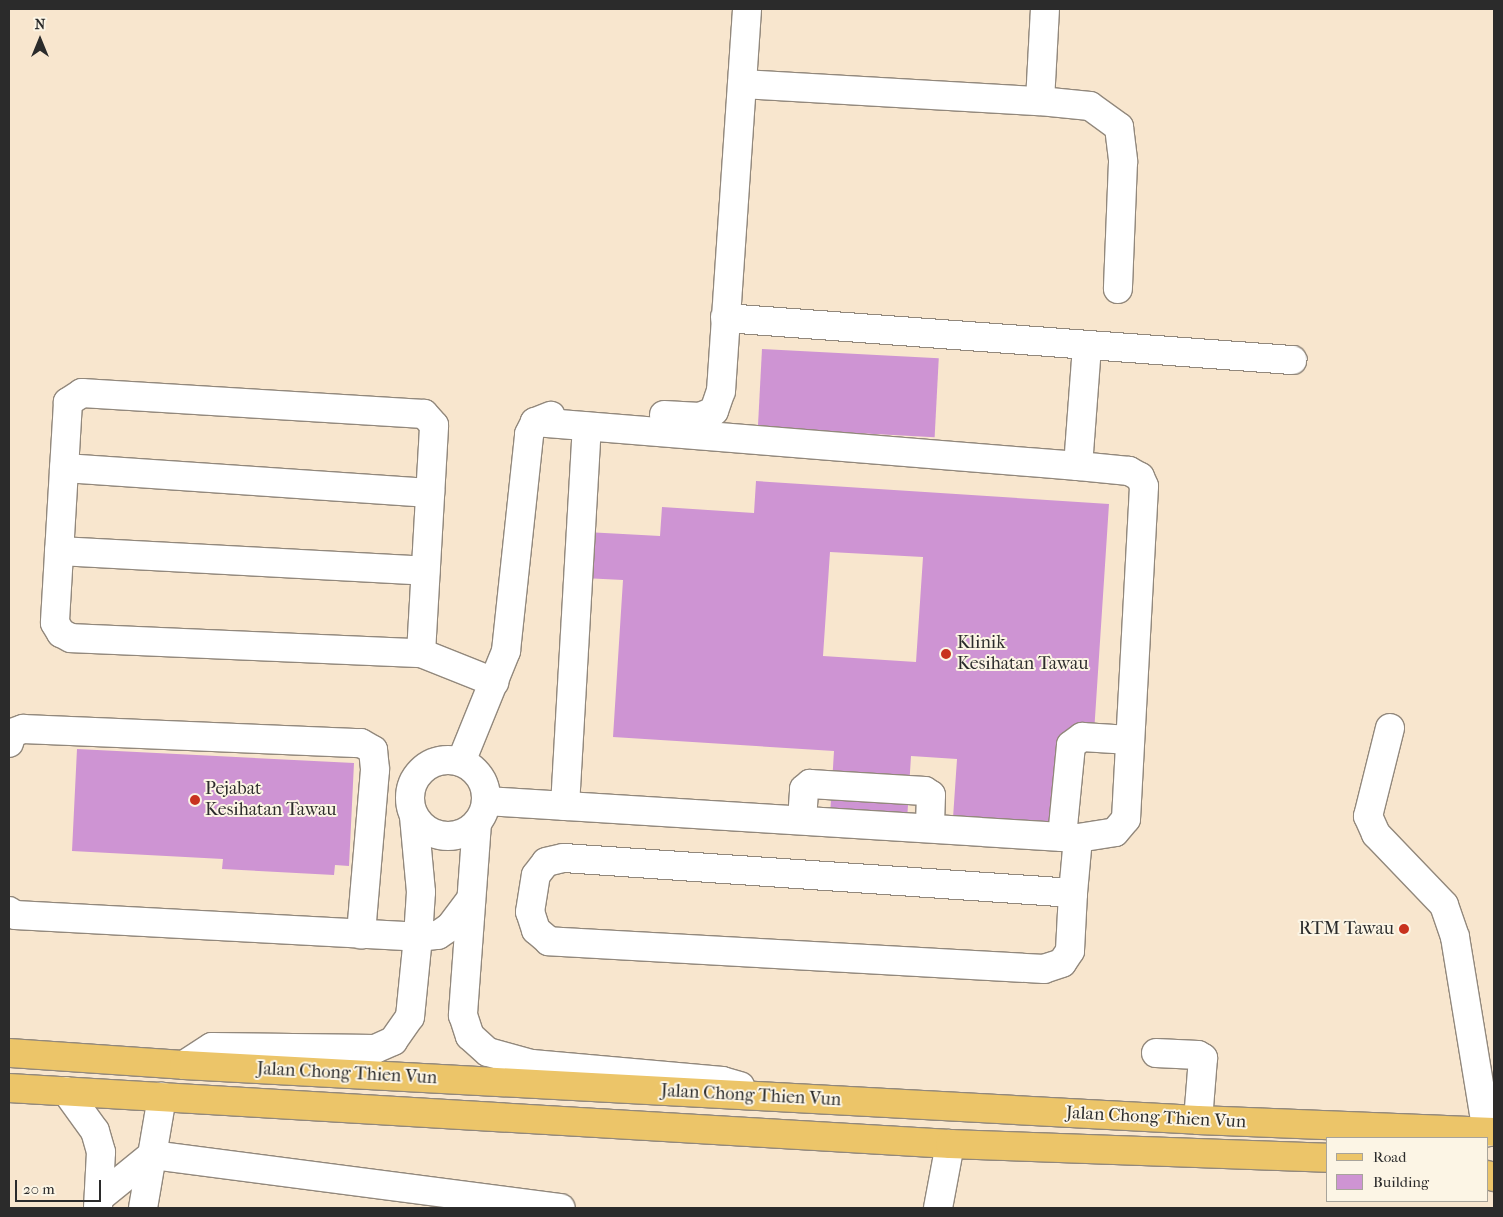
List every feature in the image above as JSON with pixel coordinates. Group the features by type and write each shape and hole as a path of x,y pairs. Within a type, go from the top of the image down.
{"main road":[{"name":"Jalan Chong Thien Vun","path":"9,1053 184,1065 781,1098 1198,1120 1491,1132"},
{"name":"Jalan Chong Thien Vun","path":"9,1088 950,1144 1326,1158"}],"street":[{"path":"461,762 506,651 529,434 535,422 560,412 588,411 700,417 714,411 721,391 747,9"},
{"path":"1040,100 1044,9"},
{"path":"742,84 1040,100 1090,106 1120,127 1123,162 1118,289"},
{"path":"725,318 1292,360"},
{"path":"1078,466 1087,345"},
{"path":"421,653 434,425 424,414 406,411 82,394 68,402 55,623 61,633 71,638 421,653 494,682"},
{"path":"414,817 432,833 444,836 468,831 482,812 564,806 1070,837 1105,836 1121,828 1126,819 1144,486 1140,477 1130,471 1078,466 535,422"},
{"path":"564,806 587,427"},
{"path":"64,468 430,493"},
{"path":"59,551 425,571"},
{"path":"1390,728 1368,816 1376,834 1444,905 1455,937 1491,1132"},
{"path":"9,743 12,734 23,729 360,744 373,750 375,770 361,934"},
{"path":"1073,893 564,858 546,862 536,874 530,912 536,930 549,940 1044,969 1062,963 1070,950 1073,893 1070,837 1071,745 1082,737 1130,740"},
{"path":"184,1065 212,1047 375,1049 393,1041 410,1018 418,937 421,892 410,791 419,774 435,762 461,762 480,778 482,812 471,899 464,1015 470,1036 488,1052 532,1064 722,1081 781,1098"},
{"path":"802,820 804,789 810,784 916,790 931,795 930,828"},
{"path":"9,911 15,915 418,937 438,935 450,927 471,899"},
{"path":"1156,1053 1198,1055 1203,1058 1198,1120"},
{"path":"66,1091 96,1131 101,1152 99,1203"},
{"path":"144,1208 162,1097"},
{"path":"938,1208 950,1144"},
{"path":"99,1203 152,1155 561,1208"}],"building":[{"path":"762,349 939,358 935,437 758,428"},
{"path":"756,481 1109,504 1094,733 1067,731 1064,779 1081,781 1078,825 953,818 957,759 911,756 907,821 830,816 834,751 613,737 623,580 583,578 586,532 660,536 662,507 754,513","holes":["830,552 923,557 916,662 823,656"]},
{"path":"77,749 354,763 349,866 335,865 334,875 222,869 223,859 72,851"}],"place":[{"name":"Klinik Kesihatan Tawau","path":"946,654"},
{"name":"Pejabat Kesihatan Tawau","path":"195,800"},
{"name":"RTM Tawau","path":"1404,929"}]}
